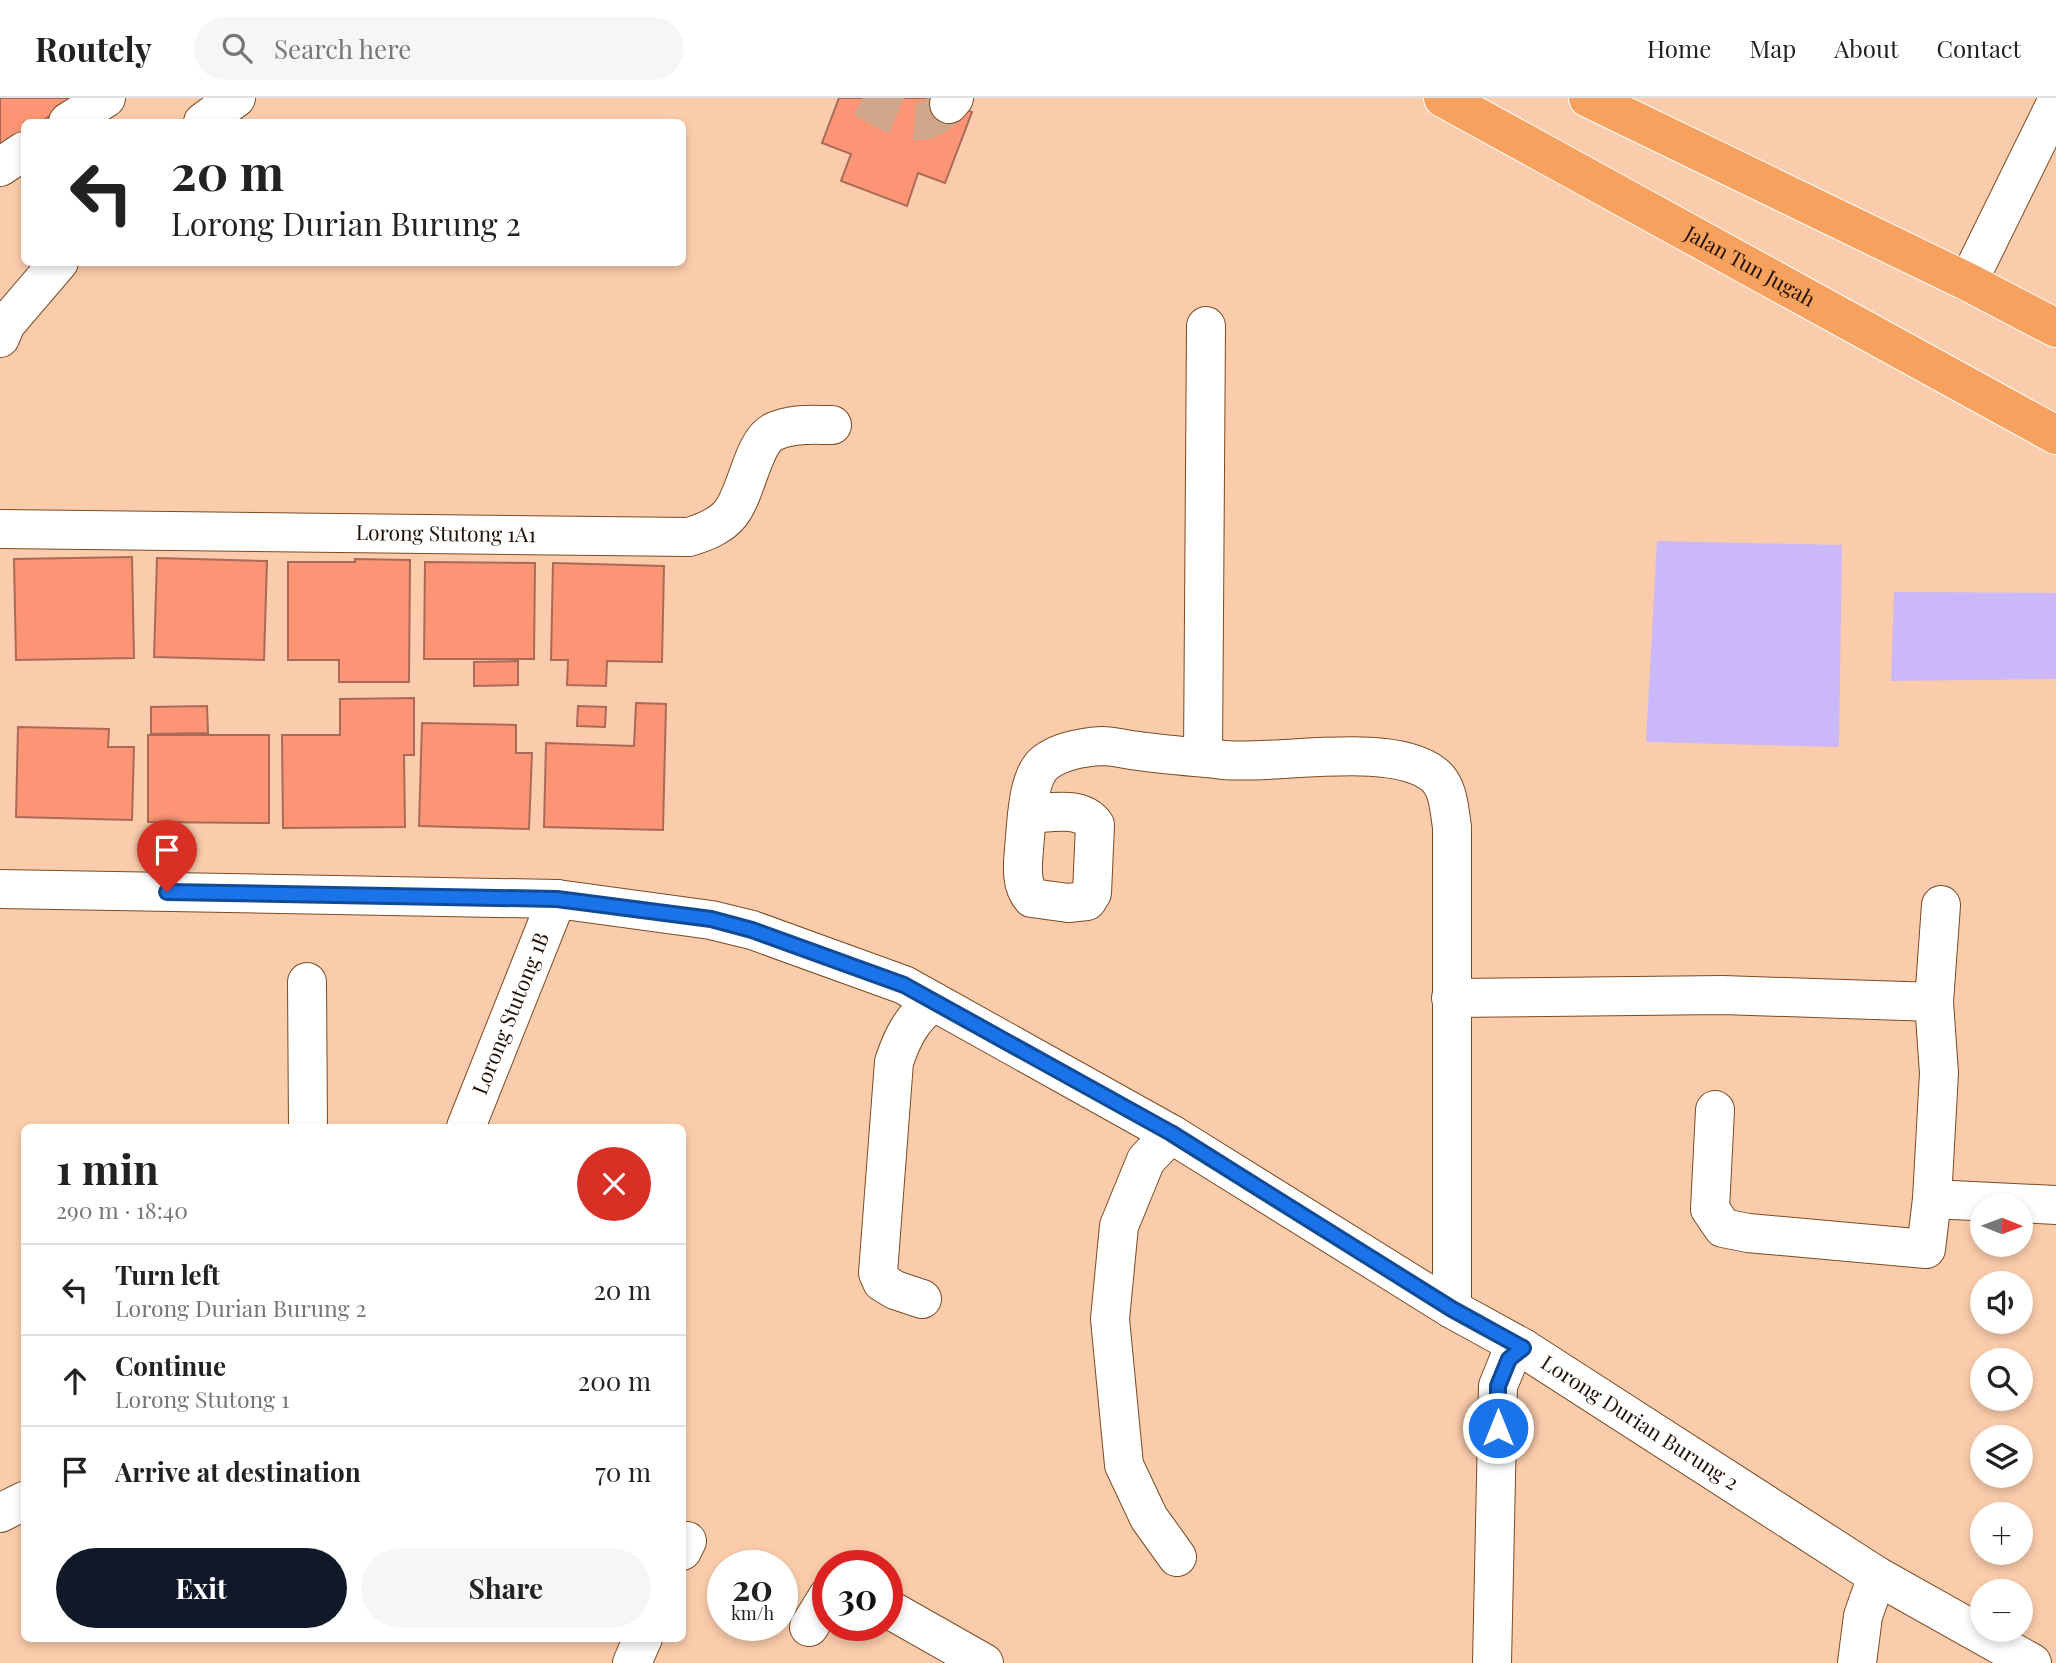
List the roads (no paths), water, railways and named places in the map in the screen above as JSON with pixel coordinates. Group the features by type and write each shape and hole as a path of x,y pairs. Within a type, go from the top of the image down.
{"highway":[{"name":"Jalan Tun Jugah","path":"1443,98 2056,435"},
{"path":"1588,98 1968,282 2056,328"}],"street":[{"path":"73,119 106,98"},
{"path":"207,119 237,98 251,119"},
{"path":"1968,282 2056,103"},
{"path":"0,167 21,153"},
{"path":"0,338 6,324 56,266"},
{"path":"1203,757 1206,326"},
{"name":"Lorong Stutong 1A1","path":"0,529 689,537 713,529 731,514 744,491 758,448 771,433 796,425 832,425"},
{"path":"1027,814 1033,784 1045,763 1065,752 1103,746 1227,760 1368,757 1410,763 1432,773 1444,784 1452,827 1452,1309"},
{"name":"Lorong Durian Burung 2","path":"0,889 557,899 711,919 752,930 904,985 1171,1133 1452,1309 1523,1348 1877,1576 2032,1663"},
{"name":"Lorong Stutong 1B","path":"467,1124 557,899"},
{"path":"1715,1110 1710,1209 1724,1228 1748,1233 1926,1249 1932,1199 1939,1073 1934,1002 1941,905"},
{"path":"307,982 309,1124"},
{"path":"1451,998 1723,995 1934,1002"},
{"path":"922,1299 895,1290 882,1282 878,1273 894,1062 901,1040 912,1023 922,1010 934,1002"},
{"path":"1171,1133 1146,1160 1119,1226 1110,1318 1124,1465 1149,1518 1177,1557"},
{"path":"1932,1199 2056,1205"},
{"path":"1492,1663 1498,1386 1509,1359 1523,1348"},
{"path":"0,1513 21,1502"},
{"path":"1857,1663 1863,1616 1877,1576"},
{"path":"903,1617 984,1663"},
{"path":"632,1663 641,1642"}],"tunnel":[{"path":"863,98 896,116 915,121 932,118 949,104"}]}
